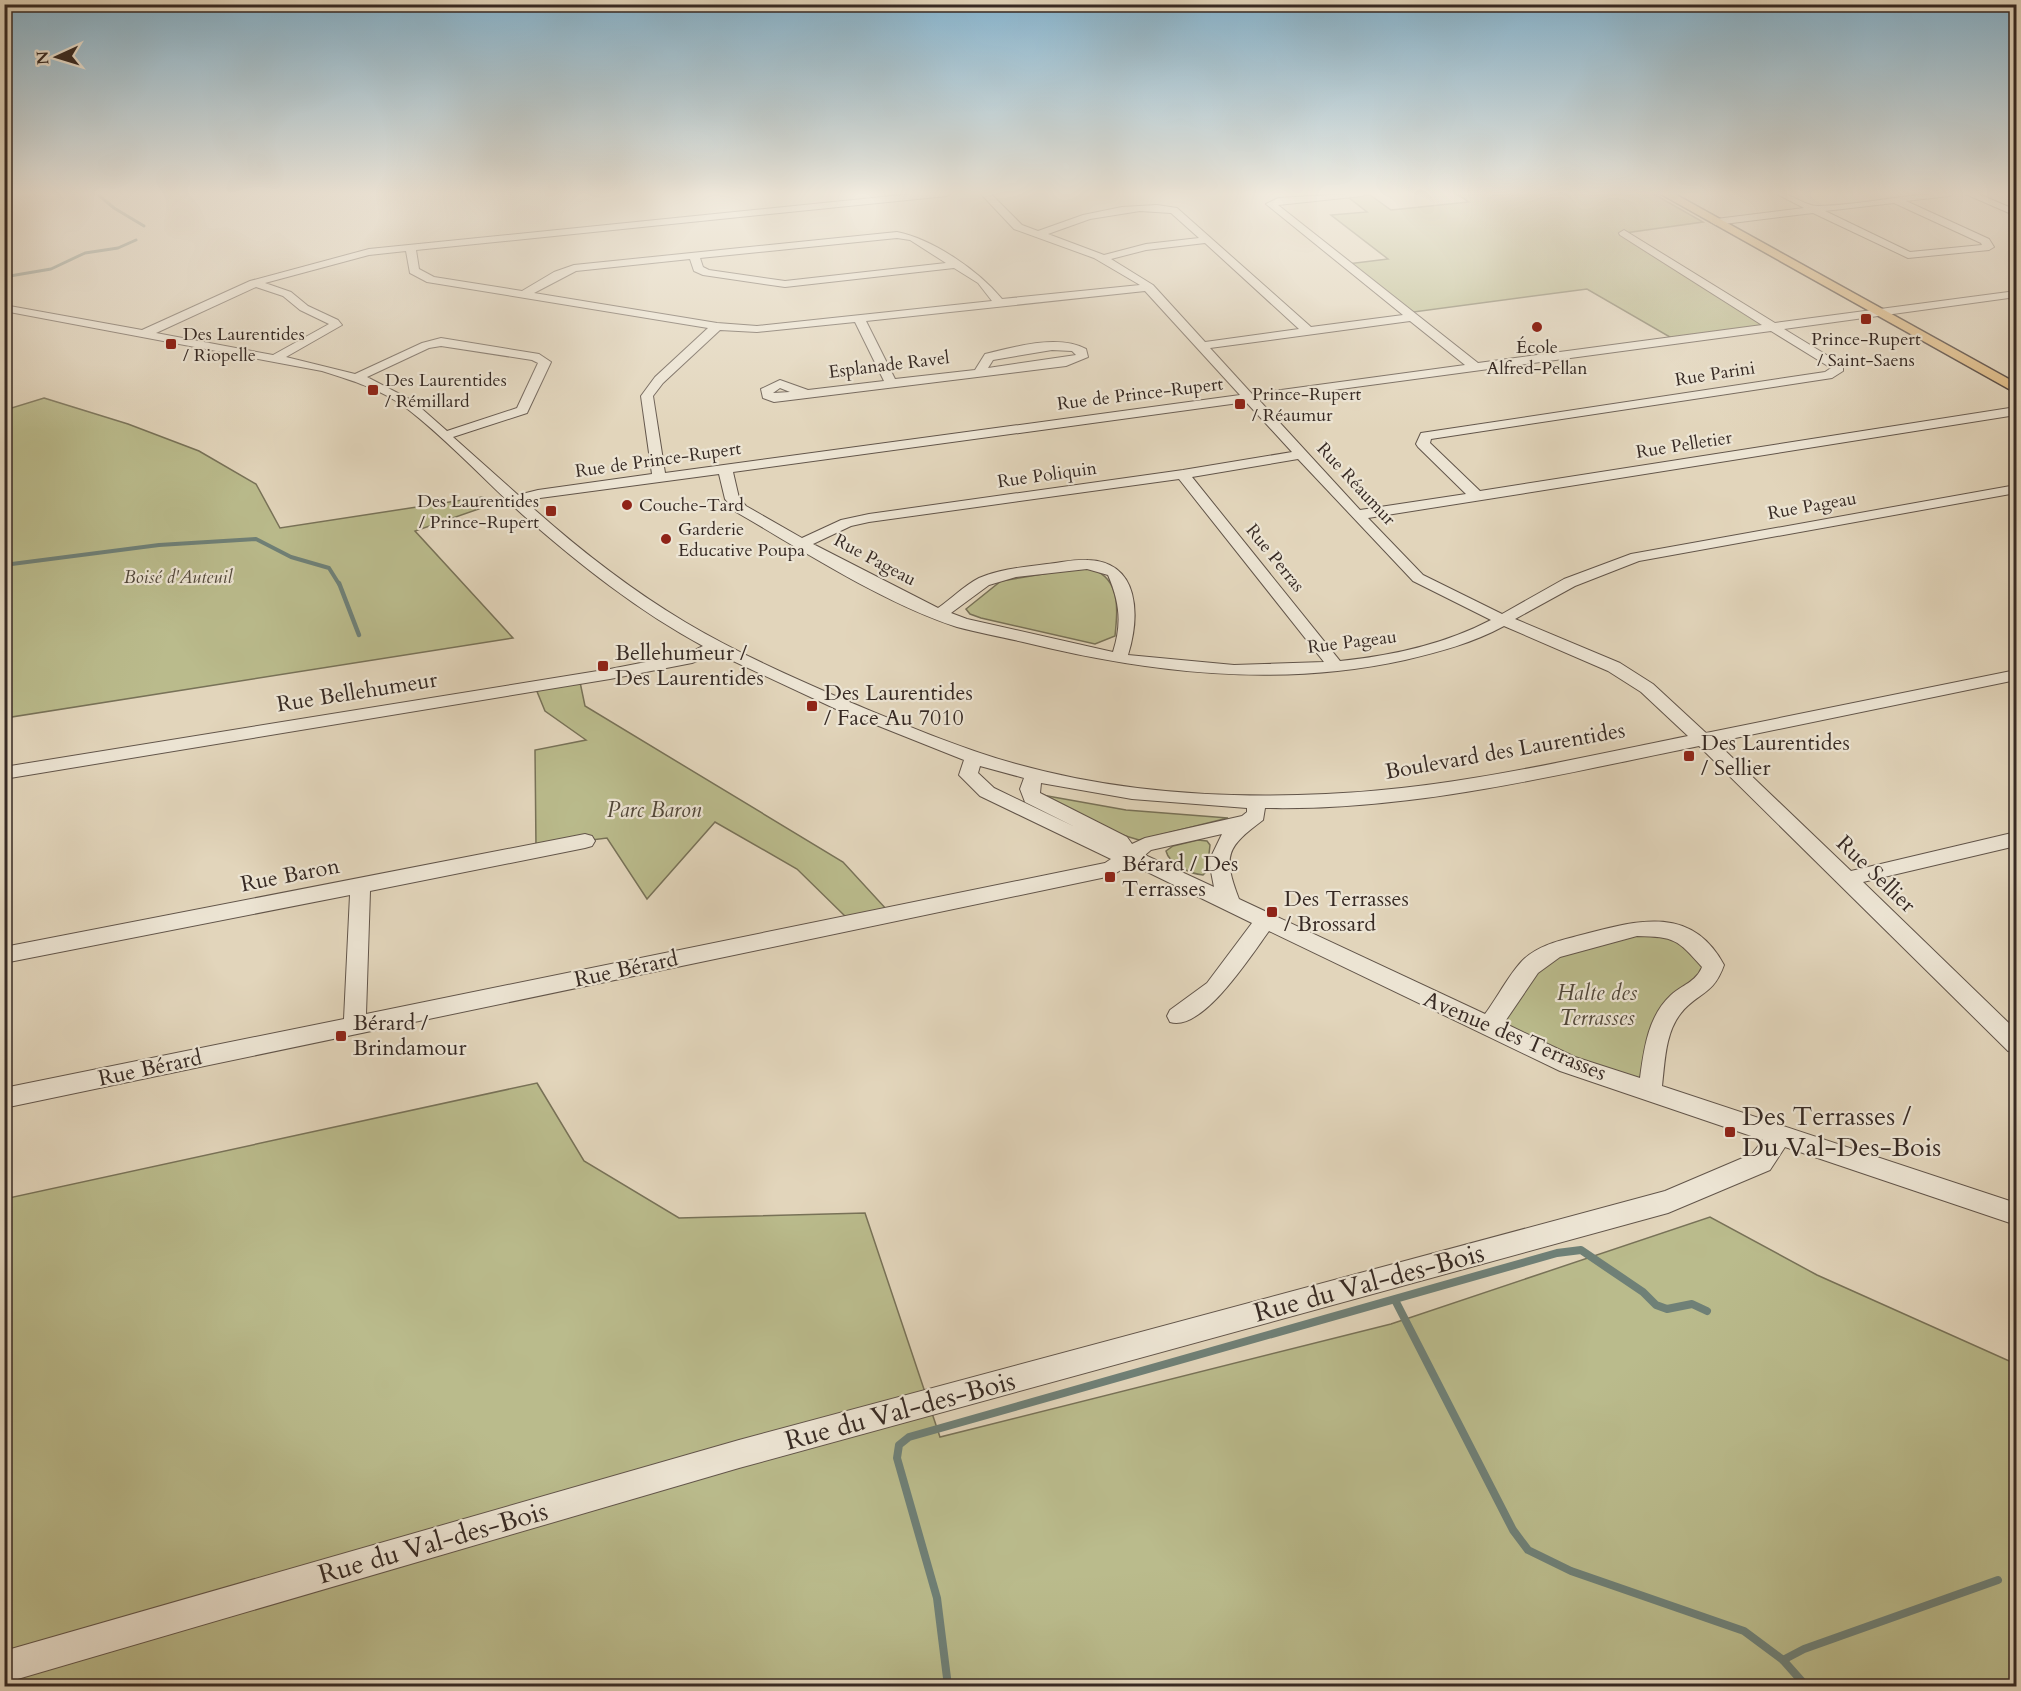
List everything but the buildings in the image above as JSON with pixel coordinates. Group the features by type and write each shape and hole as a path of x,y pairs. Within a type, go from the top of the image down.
{"main road":[{"path":"1805,272 2016,389"},
{"path":"1826,272 2016,378"}],"street":[{"path":"144,334 254,283 290,272"},
{"path":"415,272 423,277 524,295 717,326 767,329 1149,287"},
{"path":"524,295 564,272"},
{"path":"705,272 776,283 887,272"},
{"path":"967,272 986,284 1000,304"},
{"name":"Rue Réaumur","path":"1129,272 1149,287 1357,515 1418,578 1505,621 1623,672 1656,695 1703,739"},
{"path":"1243,272 1307,330"},
{"path":"1355,272 1474,367"},
{"name":"Rue Parini","path":"1477,496 1423,444 1426,436 1828,375 1839,368 1686,272"},
{"path":"254,283 287,294 304,308 336,325 274,359"},
{"name":"Rue de Prince-Rupert","path":"518,500 538,494 2016,294"},
{"path":"1995,297 2016,308"},
{"name":"Boulevard des Laurentides","path":"4,308 358,377 398,396 614,582 715,647 846,706 974,758 1034,775 1141,793 1256,802 1341,800 1436,791 2016,675"},
{"path":"1202,346 1411,317"},
{"path":"860,320 891,383"},
{"path":"659,478 647,396 659,380 717,326"},
{"path":"358,377 426,345 441,342 535,357 545,362 522,410 504,418 444,436"},
{"name":"Esplanade Ravel","path":"804,393 1066,362 1082,357 1082,352 1072,346 1010,352 989,357 979,372"},
{"name":"Rue Pelletier","path":"1357,515 2016,411"},
{"name":"Rue Poliquin","path":"801,544 846,523 869,518 1184,474 1302,454"},
{"name":"Rue Pageau","path":"725,469 732,499 741,509 801,544 905,599 940,614 962,622 1119,658 1158,664 1235,670 1336,666 1408,655 1460,640 1505,621 1548,594 1596,570 1636,557 2016,489"},
{"name":"Rue Perras","path":"1184,474 1336,666"},
{"path":"940,614 984,582 1015,573 1078,564 1096,564 1114,573 1125,597 1129,629 1119,658"},
{"name":"Rue Bellehumeur","path":"4,773 610,674 692,658 715,647"},
{"name":"Rue Sellier","path":"1703,739 1846,879 2014,1038"},
{"name":"Avenue des Terrasses","path":"974,758 968,775 981,788 1109,852 1131,856 1488,1028 1568,1064 2016,1214"},
{"name":"Avenue des Terrasses","path":"1034,775 1029,791 1032,796 1120,842 1131,856"},
{"path":"1231,904 1220,876 1218,860 1223,845 1241,824 1254,818 1256,802"},
{"name":"Rue Bérard","path":"4,1098 1107,870 1117,867 1145,845 1241,824"},
{"path":"1846,879 2016,839"},
{"name":"Rue Baron","path":"4,955 585,841"},
{"path":"355,1025 360,886"},
{"path":"1178,1016 1215,989 1265,921"},
{"path":"1488,1028 1530,967 1553,951 1637,928 1662,929 1686,936 1713,965 1708,981 1674,1006 1661,1025 1650,1090"},
{"name":"Rue du Val-des-Bois","path":"4,1667 740,1454 1668,1202 1761,1162 1781,1134"}],"green space":[{"path":"1357,272 1687,272 1774,327 1675,340 1587,289 1406,313"},
{"name":"Boisé d'Auteuil","path":"44,398 128,424 199,451 256,484 280,528 482,497 496,503 415,531 513,638 5,718 5,410"},
{"path":"1085,567 1105,577 1115,593 1117,614 1115,636 1095,644 981,618 970,614 966,609 1001,581"},
{"name":"Parc Baron","path":"580,682 585,706 843,862 888,911 849,920 797,869 715,822 647,899 607,838 536,847 535,750 586,740 545,711 536,689"},
{"path":"1042,795 1126,810 1228,818 1139,840 1119,834"},
{"path":"1198,840 1207,841 1210,845 1207,871 1203,875 1181,868 1171,860 1166,851 1173,846"},
{"name":"Halte des Terrasses","path":"1662,929 1713,965 1674,1006 1650,1090 1488,1028 1553,951"},
{"path":"537,1083 584,1161 679,1218 865,1213 940,1437 1391,1324 1710,1217 1817,1275 2016,1364 2016,1686 5,1686 4,1199"}],"waterway":[{"path":"4,277 34,272"},
{"path":"4,565 159,545 256,539 291,557 329,568 339,584"},
{"path":"339,583 359,635"},
{"path":"948,1686 937,1598 897,1458 899,1445 909,1437 1557,1253 1581,1250 1643,1292 1656,1305 1667,1309 1692,1304 1707,1311"},
{"path":"1395,1300 1513,1530 1528,1550 1571,1571 1744,1631 1783,1660"},
{"path":"1783,1660 1804,1649 1998,1580"},
{"path":"1783,1660 1806,1686"}],"place":[{"name":"Prince-Rupert / Saint-Saens","path":"1866,319"},
{"name":"École Alfred-Pellan","path":"1537,327"},
{"name":"Des Laurentides / Riopelle","path":"171,344"},
{"name":"Des Laurentides / Rémillard","path":"373,390"},
{"name":"Prince-Rupert / Réaumur","path":"1240,404"},
{"name":"Couche-Tard","path":"627,505"},
{"name":"Des Laurentides / Prince-Rupert","path":"551,511"},
{"name":"Garderie Educative Poupa","path":"666,539"},
{"name":"Bellehumeur / Des Laurentides","path":"603,666"},
{"name":"Des Laurentides / Face Au 7010","path":"812,706"},
{"name":"Des Laurentides / Sellier","path":"1689,756"},
{"name":"Bérard / Des Terrasses","path":"1110,877"},
{"name":"Des Terrasses / Brossard","path":"1272,912"},
{"name":"Bérard / Brindamour","path":"341,1036"},
{"name":"Des Terrasses / Du Val-Des-Bois","path":"1730,1132"}]}
